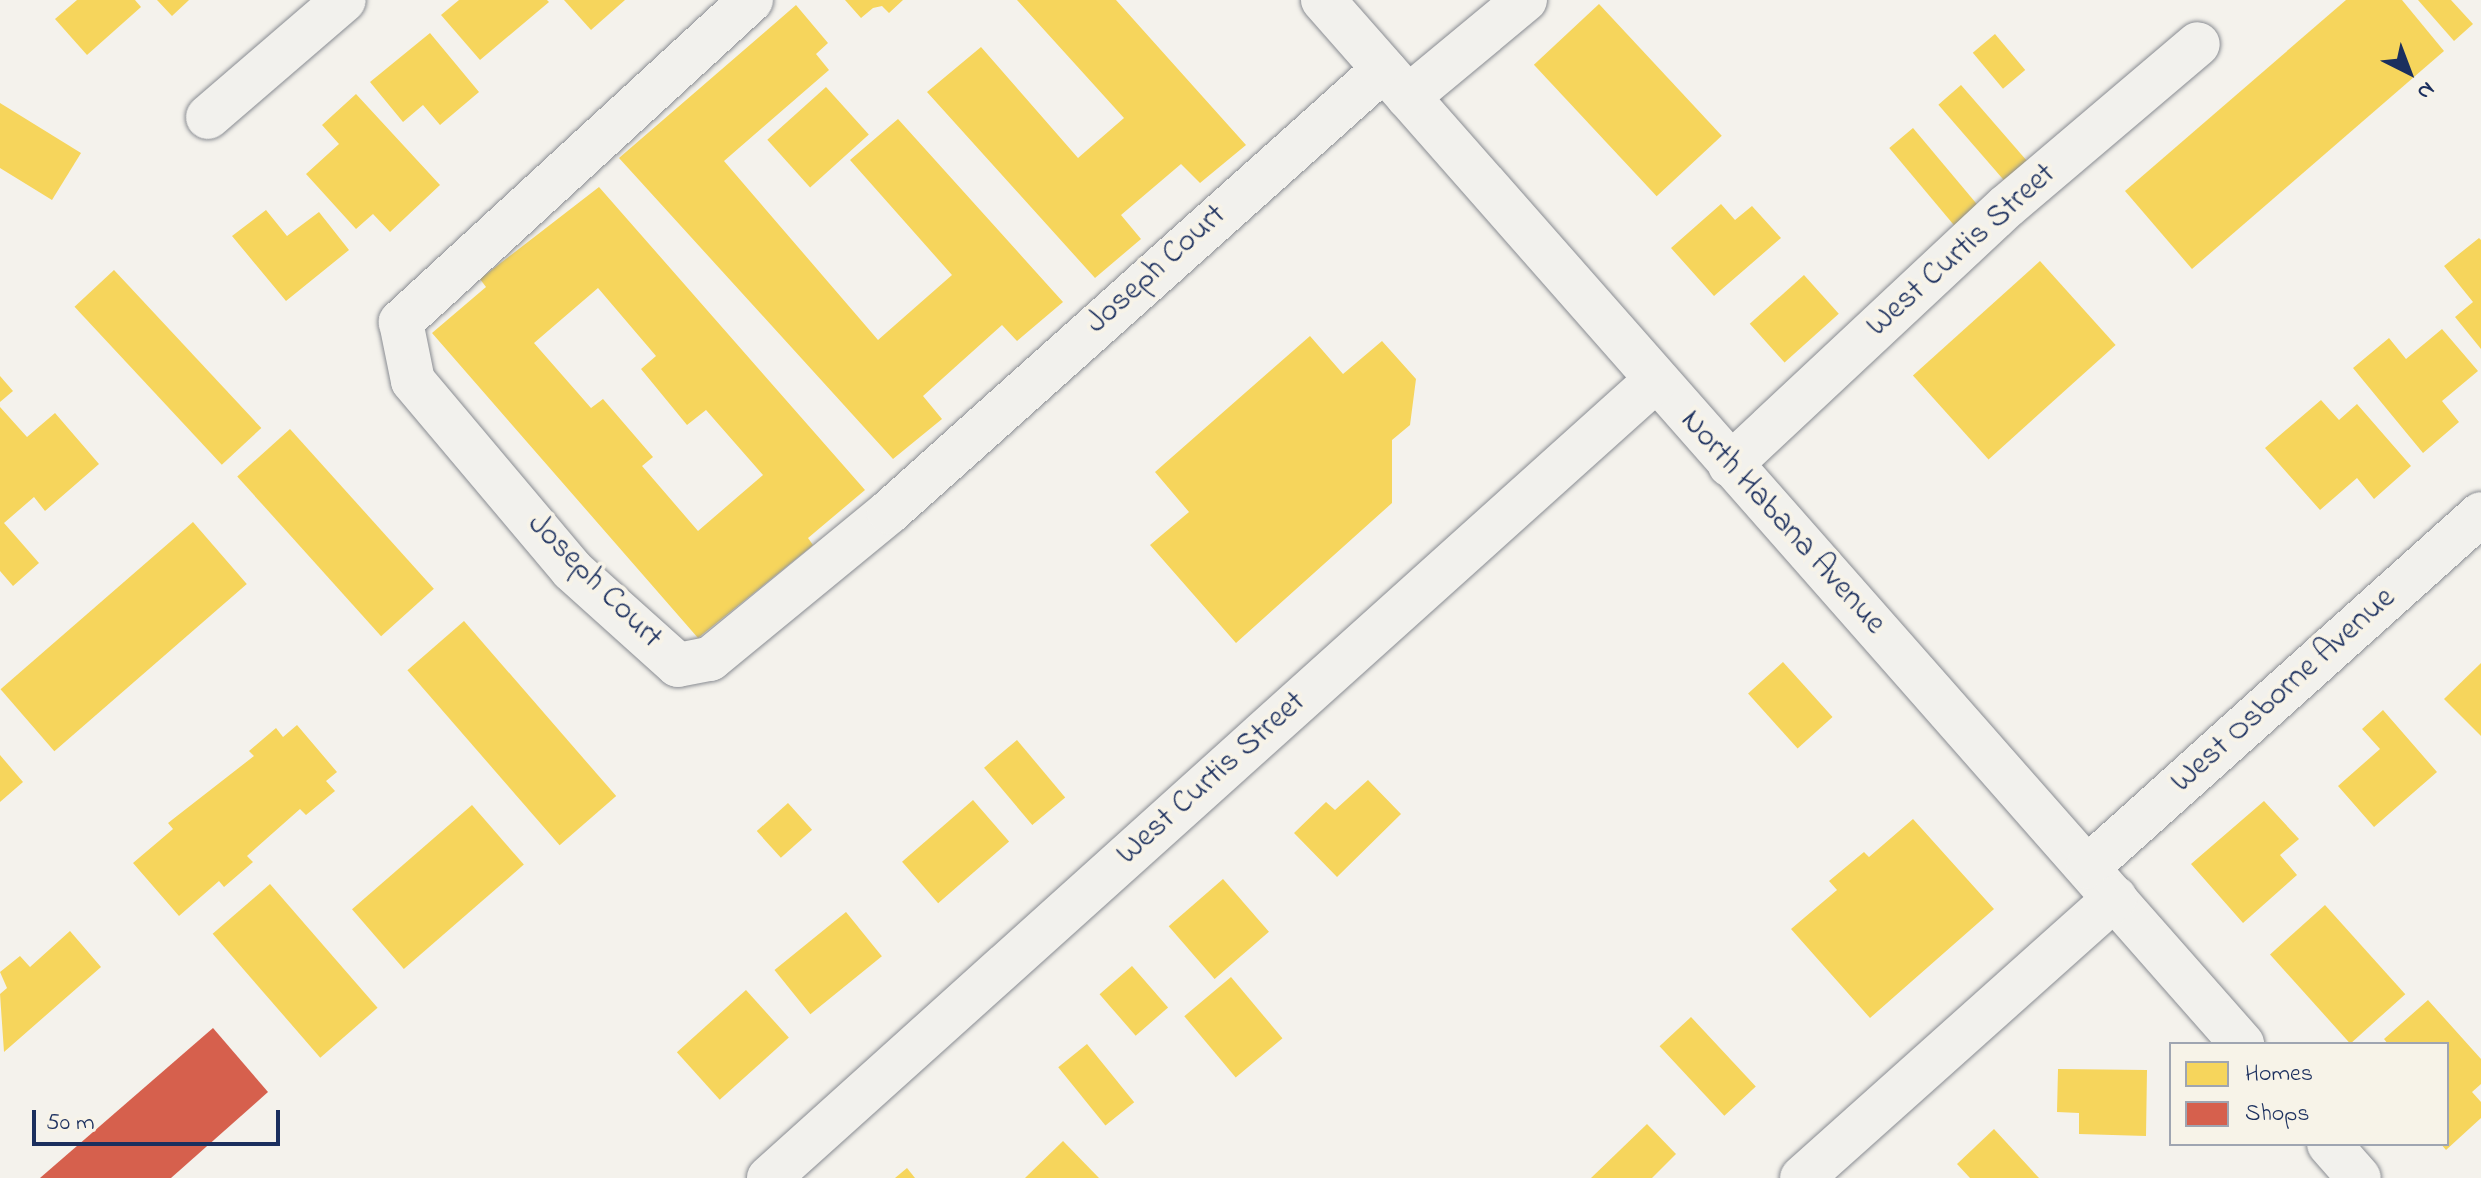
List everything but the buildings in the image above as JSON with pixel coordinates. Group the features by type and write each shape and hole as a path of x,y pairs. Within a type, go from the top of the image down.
{"street":[{"path":"208,117 344,0"},
{"name":"Joseph Court","path":"751,0 401,322 413,381 572,570 678,665 710,659 889,512 1396,83"},
{"name":"North Habana Avenue","path":"1323,0 2240,1042"},
{"path":"1396,83 1525,0"},
{"name":"West Curtis Street","path":"1730,465 2007,206 2198,44"},
{"name":"West Curtis Street","path":"769,1178 1656,380"},
{"name":"West Osborne Avenue","path":"1802,1178 2481,514"},
{"path":"2331,1146 2359,1178"}]}
